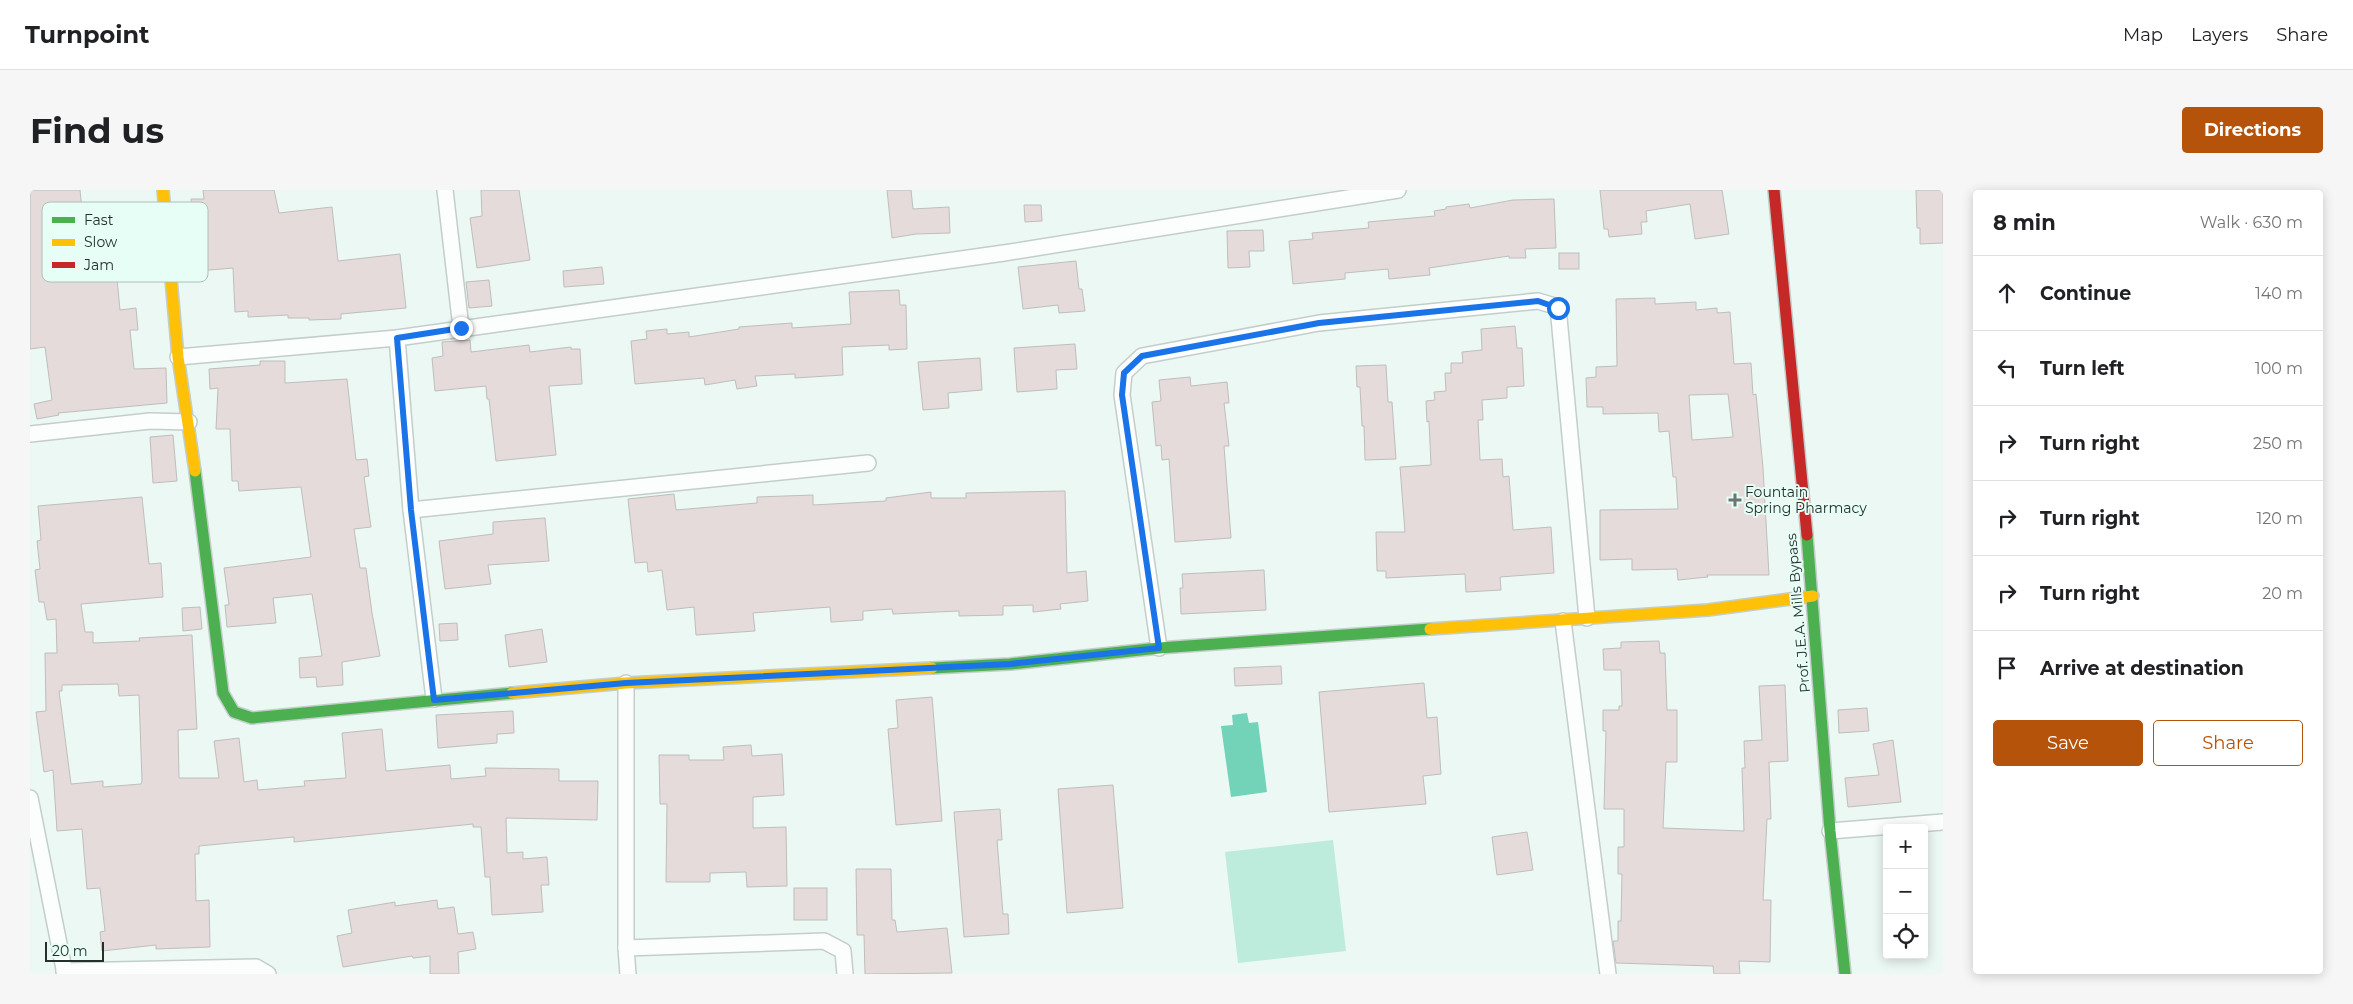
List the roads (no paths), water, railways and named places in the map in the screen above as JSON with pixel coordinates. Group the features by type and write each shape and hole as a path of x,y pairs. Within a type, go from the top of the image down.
{"street":[{"path":"445,190 461,328"},
{"path":"178,356 397,338 1004,252 1398,190"},
{"name":"Prof. J.E.A. Mills Bypass","path":"1774,190 1813,596 1830,831 1844,974"},
{"path":"171,282 178,356 189,422 222,693 234,712 252,718 626,683 1010,664 1159,648 1708,610 1813,596"},
{"path":"1159,648 1122,395 1124,373 1142,356 1319,323 1538,301 1558,308 1587,618"},
{"path":"397,338 411,510 434,700"},
{"path":"30,434 150,421 189,422"},
{"path":"411,510 868,464"},
{"path":"1563,620 1608,974"},
{"path":"626,683 626,948 628,974"},
{"path":"30,798 64,973 256,967 268,974"},
{"path":"1830,831 1943,822"},
{"path":"626,948 824,941 843,952 845,974"}],"place":[{"name":"Fountain Spring Pharmacy","path":"1735,500"}]}
